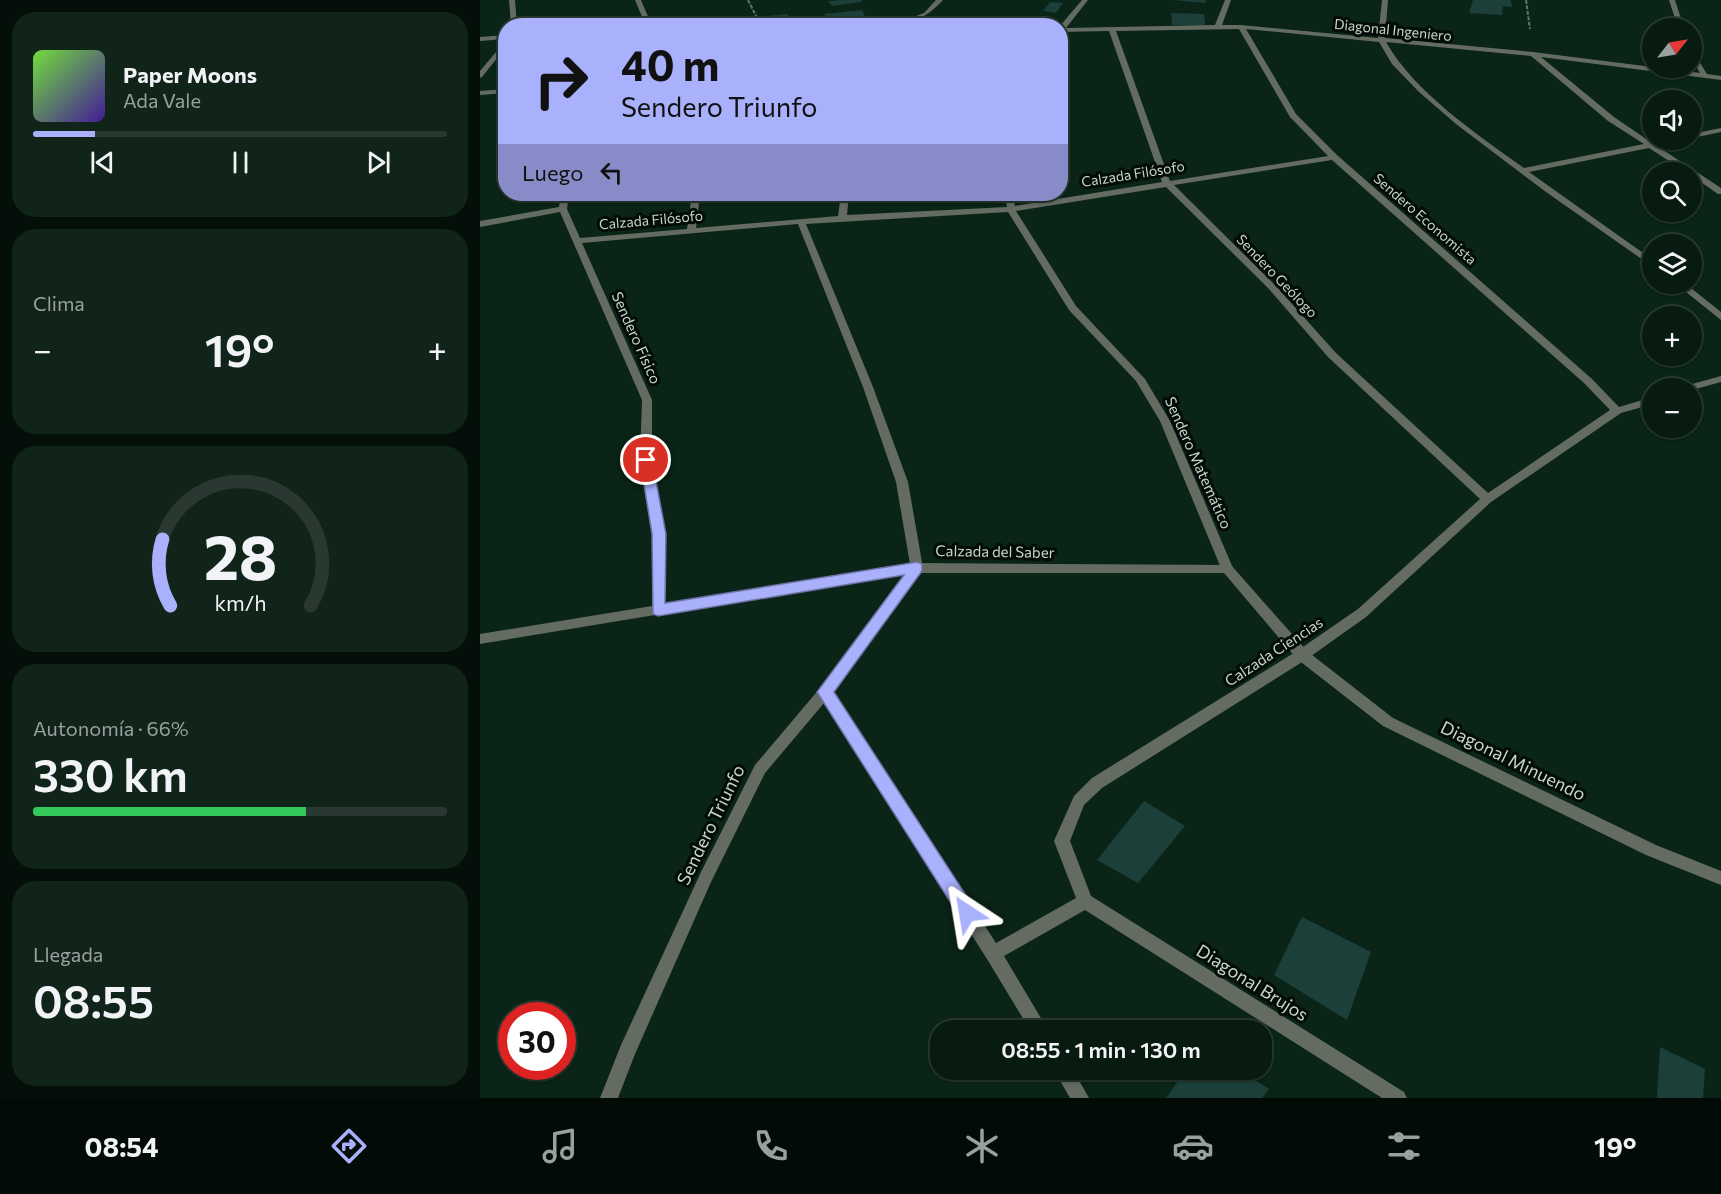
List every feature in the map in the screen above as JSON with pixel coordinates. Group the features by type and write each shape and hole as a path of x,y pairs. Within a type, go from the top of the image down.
{"street":[{"path":"512,0 513,18"},
{"path":"638,0 646,18"},
{"path":"915,18 926,14 940,0"},
{"path":"1068,21 1085,0"},
{"path":"1218,27 1228,0"},
{"path":"1385,0 1382,42 1401,72 1438,106 1522,171 1642,256"},
{"path":"1672,0 1678,18"},
{"name":"Diagonal Ingeniero","path":"1068,30 1241,27 1382,42 1533,54 1721,78"},
{"name":"Sendero Economista","path":"1241,27 1293,115 1334,157 1588,381 1617,411"},
{"name":"Sendero Geólogo","path":"1112,29 1166,182 1272,287 1332,355 1487,499"},
{"path":"480,39 498,38"},
{"path":"480,76 498,52"},
{"path":"1533,54 1642,140"},
{"path":"1702,71 1705,76"},
{"path":"480,93 498,92"},
{"path":"1702,134 1721,130"},
{"path":"1522,171 1642,147"},
{"path":"1655,150 1721,192"},
{"name":"Calzada Filósofo","path":"1068,199 1334,157"},
{"path":"480,224 563,209 564,201"},
{"path":"691,230 695,201"},
{"path":"842,218 844,201"},
{"name":"Sendero Matemático","path":"1010,201 1011,209 1072,308 1140,379 1165,421 1227,568 1302,655"},
{"name":"Calzada Filósofo","path":"578,241 801,221 1011,209 1057,201"},
{"name":"Sendero Físico","path":"563,209 647,400 646,460 659,534 658,610"},
{"path":"801,221 868,387 902,482 917,568"},
{"path":"1693,294 1721,317"},
{"path":"1702,384 1721,379"},
{"name":"Calzada Ciencias","path":"1085,901 1062,841 1079,801 1097,783 1302,655 1362,613 1487,499 1617,411 1642,403"},
{"name":"Calzada del Saber","path":"480,639 917,568 1227,568"},
{"name":"Sendero Triunfo","path":"609,1098 627,1051 706,877 760,769 825,692 917,568"},
{"name":"Diagonal Minuendo","path":"1302,655 1388,722 1651,850 1721,878"},
{"path":"825,692 993,953 1033,1020"},
{"path":"993,953 1085,901"},
{"name":"Diagonal Brujos","path":"1085,901 1398,1098"},
{"path":"1069,1080 1080,1098"}],"path":[{"path":"748,0 757,18"}],"building":[{"path":"862,0 862,2 832,6 828,1"},
{"path":"1173,0 1206,0 1205,3"},
{"path":"1473,0 1511,0 1512,7 1503,6 1502,15 1469,13"},
{"path":"1050,2 1063,3 1056,13 1043,11"},
{"path":"862,10 866,18 827,18 824,14"},
{"path":"1171,13 1204,14 1205,25 1172,25"},
{"path":"788,14 789,18 758,18"},
{"path":"1144,801 1185,826 1138,883 1097,860"},
{"path":"1302,917 1371,952 1347,1020 1274,975"},
{"path":"1660,1047 1705,1069 1703,1098 1657,1098"},
{"path":"1179,1080 1255,1080 1269,1089 1262,1098 1166,1098"}],"route":[{"path":"646,460 659,534 658,610 917,568 825,692 967,913"}]}
